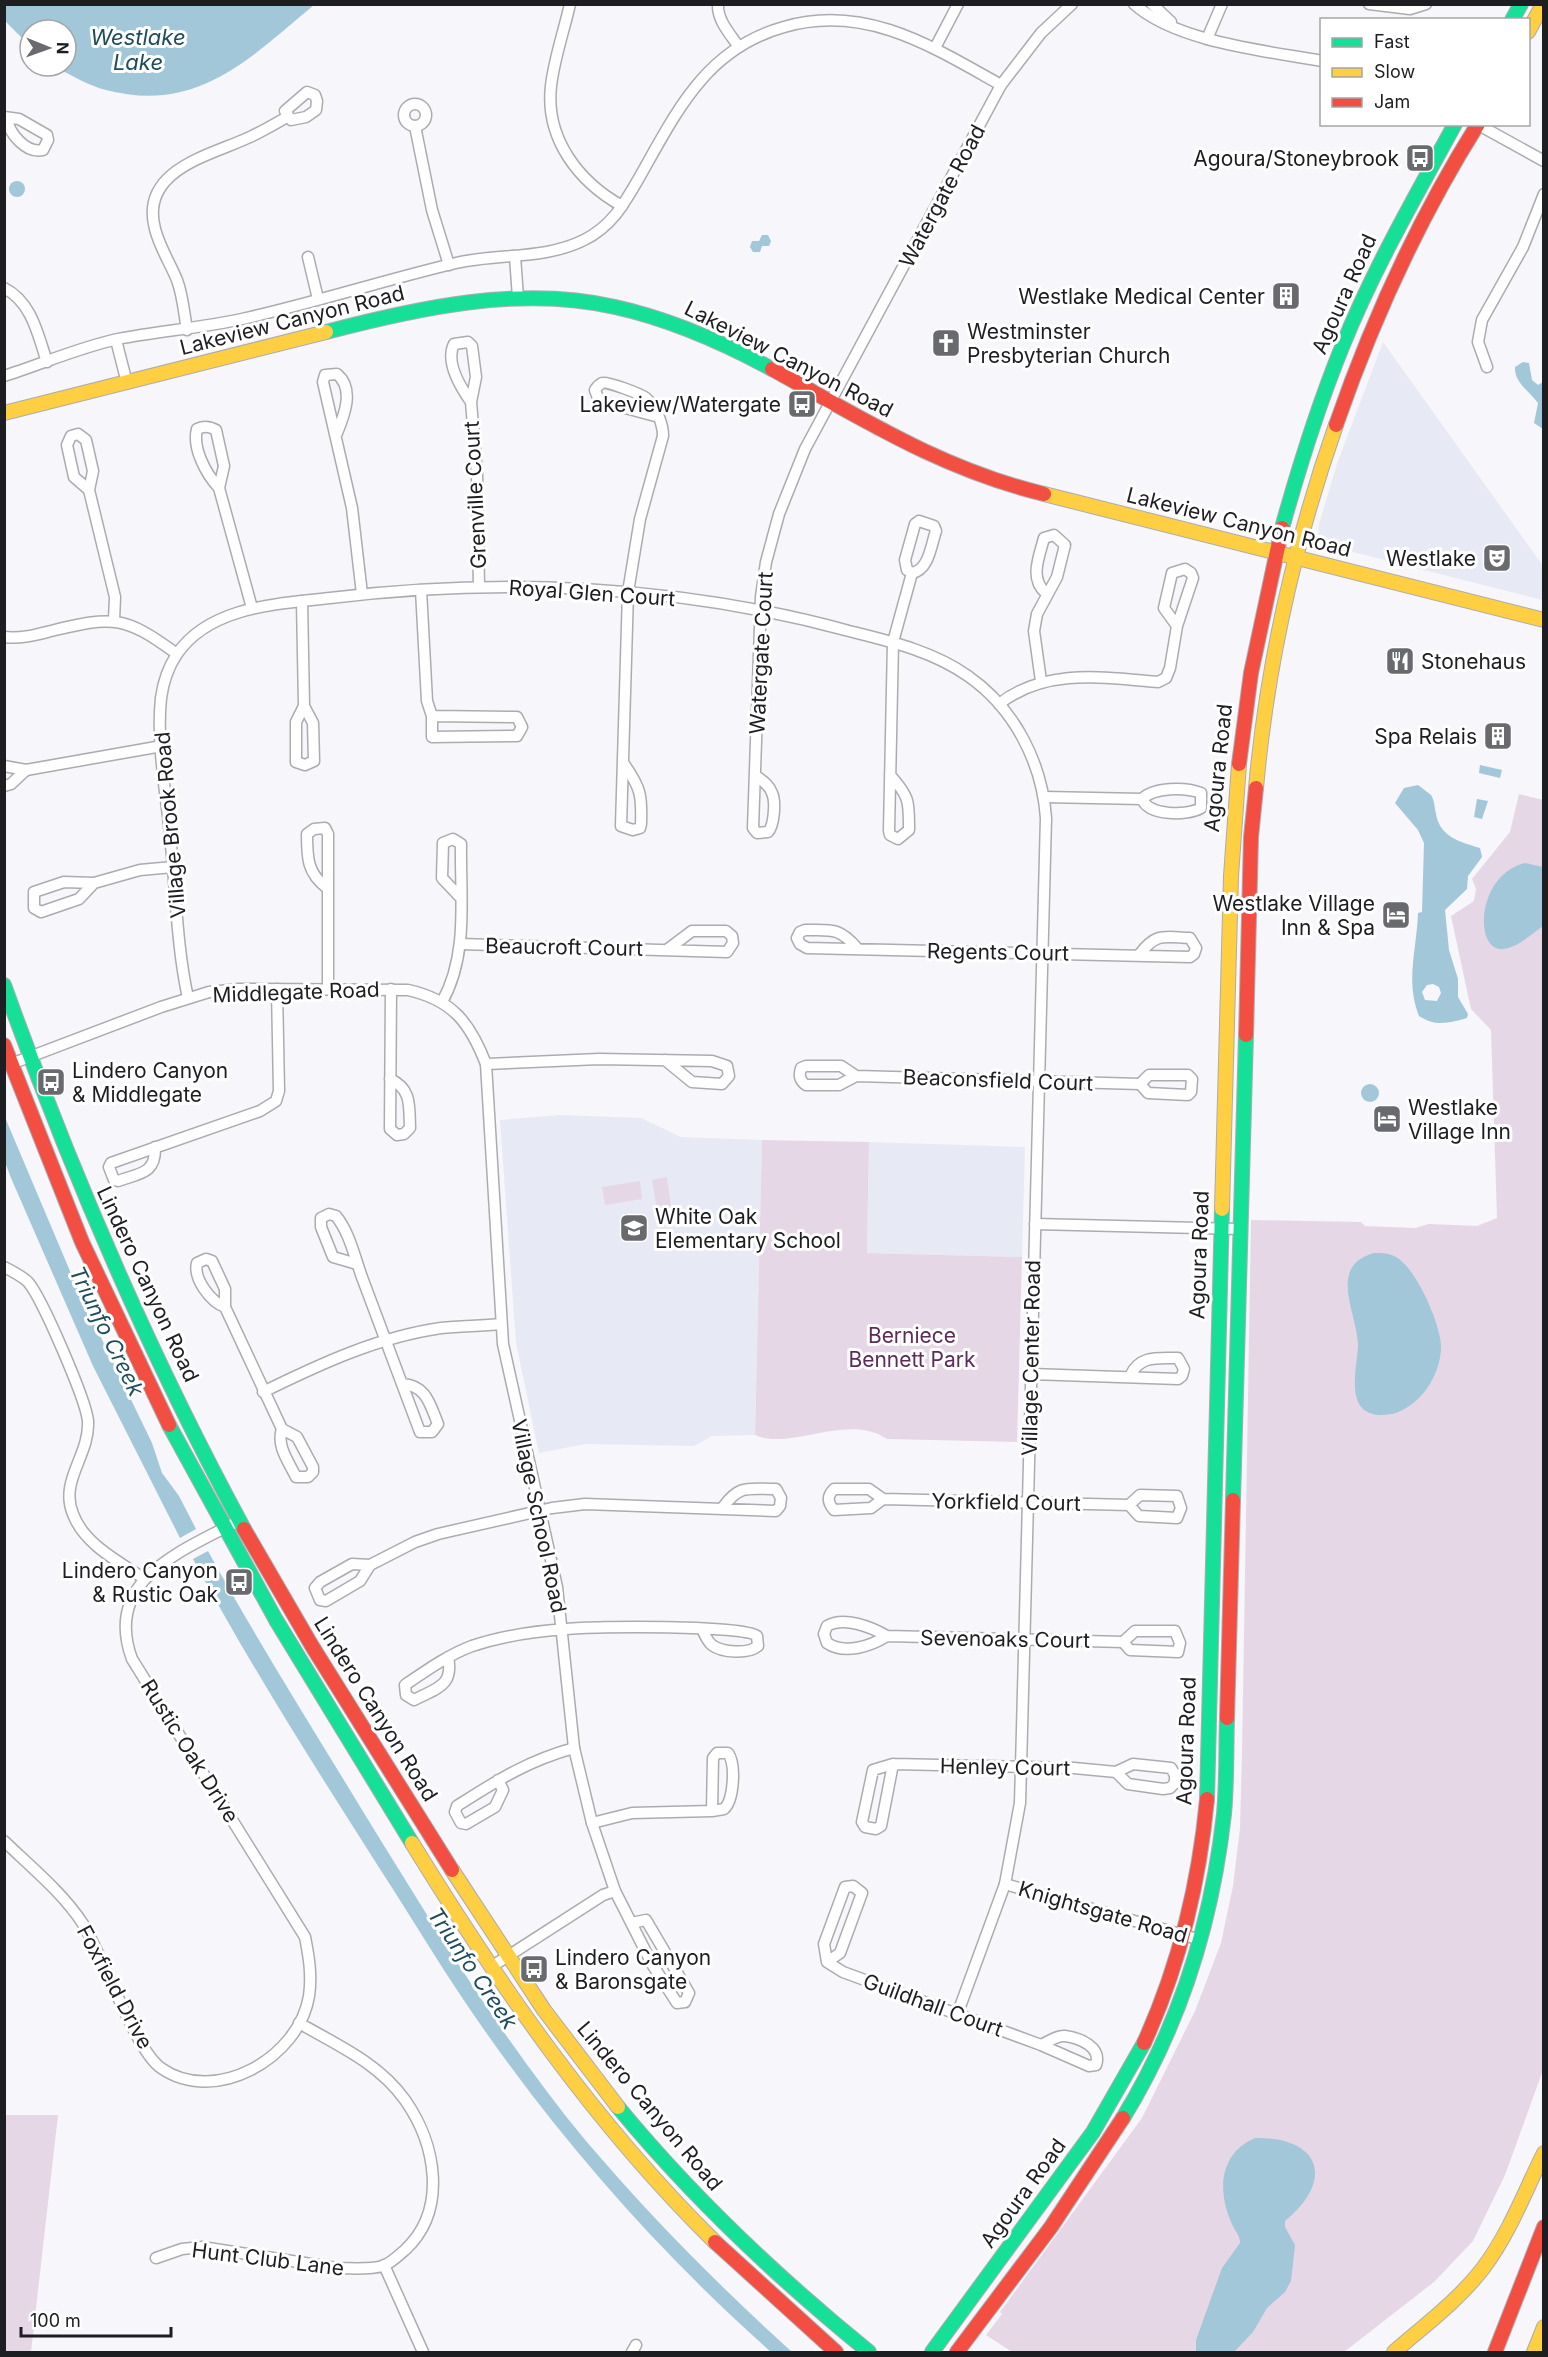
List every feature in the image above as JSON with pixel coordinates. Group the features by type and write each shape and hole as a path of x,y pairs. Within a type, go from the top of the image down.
{"main road":[{"path":"1513,18 1521,4"},
{"path":"1530,28 1544,4"},
{"name":"Agoura Road","path":"932,2352 1085,2145 1142,2049 1184,1935 1197,1877 1206,1800 1233,821 1245,705 1276,553 1304,452 1343,345 1392,240 1454,126"},
{"name":"Agoura Road","path":"957,2352 1101,2157 1143,2086 1165,2042 1186,1990 1213,1897 1224,1812 1254,791 1269,672 1294,557 1328,444 1370,334 1422,224 1477,126"},
{"name":"Lakeview Canyon Road","path":"4,413 320,333 434,308 518,298 586,303 662,319 707,336 832,401 930,456 981,477 1076,504 1544,620"},
{"name":"Lindero Canyon Road","path":"4,985 29,1057 106,1246 154,1352 240,1520 299,1625 507,1956 566,2040 615,2102 700,2198 775,2273 869,2352"},
{"name":"Lindero Canyon Road","path":"4,1045 51,1167 107,1295 222,1530 333,1718 491,1967 519,2009 594,2108 687,2212 721,2247 836,2352"},
{"path":"1085,2145 1101,2157"},
{"path":"1394,2352 1461,2294 1485,2266 1507,2230 1544,2153"},
{"path":"687,2212 700,2198"},
{"path":"1495,2352 1544,2227"},
{"path":"1534,2352 1544,2327"}],"street":[{"path":"570,4 551,86 554,131 566,156 582,175 609,199 622,206"},
{"path":"718,4 717,11 722,22 739,47"},
{"path":"935,48 958,4"},
{"name":"Watergate Road","path":"832,401 1001,85 1041,33 1072,4"},
{"path":"1134,4 1152,18 1208,39 1320,61"},
{"path":"1152,4 1176,26"},
{"path":"1208,39 1222,4"},
{"path":"1369,4 1403,9 1426,4"},
{"path":"4,376 116,340 187,330 449,265 553,252 571,246 600,231 613,221 673,116 698,81 739,47 783,27 825,19 885,27 935,48 1001,85"},
{"path":"187,330 177,280 154,225 154,208 159,192 169,177 192,161 250,137 287,117"},
{"path":"415,126 432,210 449,265"},
{"path":"1482,126 1544,161"},
{"path":"1487,368 1478,342 1482,320 1523,247 1544,194"},
{"path":"515,256 518,298"},
{"path":"308,257 318,299"},
{"path":"4,288 22,302 31,315 47,362"},
{"path":"116,340 127,383"},
{"name":"Grenville Court","path":"471,402 457,382 452,351 454,344 461,342 468,342 472,346 476,377 471,402 477,474 479,587"},
{"path":"336,433 346,411 347,401 342,378 332,373 325,375 323,382 352,508 362,594"},
{"path":"624,764 638,784 642,797 640,828 633,830 621,826 628,592 640,519 663,436 659,417 644,396 606,383 599,385 595,390 599,401 659,417"},
{"name":"Watergate Court","path":"754,775 767,784 773,794 772,826 768,832 757,833 753,828 754,775 760,610 766,562 779,514 805,449 832,401"},
{"path":"219,488 224,465 216,430 211,427 202,427 197,429 195,437 207,475 219,488 252,608"},
{"path":"89,490 74,477 66,445 71,436 78,434 86,440 93,471 89,490 115,597 114,620"},
{"path":"1041,681 1034,631 1037,614 1046,593 1057,577 1065,545 1054,535 1044,538 1036,573 1038,587 1046,593"},
{"path":"999,704 1016,691 1041,681 1071,678 1158,682 1166,678 1170,668 1177,626 1193,578 1185,569 1172,573 1164,608 1177,626"},
{"path":"890,775 908,796 909,804 909,830 898,839 890,835 889,831 890,775 893,642 912,573"},
{"name":"Royal Glen Court","path":"177,654 207,627 252,608 302,601 362,594 479,587 628,592 760,610 893,642 945,662 967,675 999,704"},
{"path":"421,590 427,701 432,716 432,737 517,736 522,727 517,717 432,716"},
{"path":"302,601 304,706 313,723 314,761 305,765 296,762 296,722 304,706"},
{"path":"4,637 19,639 84,623 114,620 146,632 177,654"},
{"name":"Village Brook Road","path":"177,654 162,693 162,746 188,998"},
{"name":"Village Center Road","path":"957,2014 1005,1884 1020,1803 1044,797 1035,764 1020,732 999,704"},
{"path":"4,766 26,770 162,746"},
{"path":"4,786 11,784 26,770"},
{"path":"1194,790 1201,793 1202,801 1201,808 1195,812 1153,811 1145,807 1142,800 1148,793 1156,791 1194,790"},
{"path":"1044,797 1142,800"},
{"path":"327,888 319,882 307,861 308,834 319,828 325,828 328,834 328,989"},
{"path":"442,1002 453,980 460,944 461,844 453,839 443,843 442,878 460,897"},
{"path":"94,883 79,899 41,912 34,908 34,892 64,882 94,883 120,874 173,867"},
{"name":"Beaucroft Court","path":"460,944 727,952 733,943 732,936 726,931 696,930 668,949"},
{"name":"Regents Court","path":"857,948 837,930 805,930 800,932 797,938 800,944 807,948 1190,957 1196,948 1190,938 1161,937 1148,943 1139,955"},
{"name":"Middlegate Road","path":"11,1064 188,998 238,989 391,989 427,994 442,1002 463,1019 474,1034 486,1064 486,1100"},
{"path":"155,1147 260,1111 276,1101 279,1091 278,989"},
{"path":"390,1079 400,1084 409,1095 410,1128 404,1134 397,1135 390,1129 390,1079 391,989"},
{"path":"486,1064 542,1060 665,1060 723,1064 727,1066 729,1076 722,1084 692,1082 665,1060"},
{"name":"Beaconsfield Court","path":"856,1076 1140,1084"},
{"name":"Village School Road","path":"486,1100 501,1324 507,1367 563,1629 574,1748 592,1823 615,1891 631,1923 677,2003 685,2002 689,1993 646,1920 631,1923"},
{"path":"357,1264 333,1257 321,1227 321,1218 329,1214 336,1216 357,1264 386,1341 402,1384 420,1432 432,1432 438,1424 426,1394 411,1384 402,1384"},
{"path":"1035,1224 1240,1229"},
{"path":"4,1268 27,1282 38,1298 80,1394 88,1421 85,1446 69,1486 72,1514 79,1528 95,1545 143,1578 176,1554 240,1520"},
{"path":"225,1307 282,1429"},
{"path":"263,1392 323,1363 386,1341 440,1328 501,1324"},
{"path":"1031,1374 1130,1376"},
{"path":"370,1565 360,1581 326,1601 320,1600 316,1595 315,1588 320,1582 352,1564 370,1565 415,1542 438,1534 539,1510 585,1504 723,1507 740,1511 776,1510 780,1506 781,1498 776,1490 741,1489 734,1492 723,1507"},
{"name":"Yorkfield Court","path":"884,1499 1129,1505"},
{"name":"Rustic Oak Drive","path":"143,1578 128,1612 127,1645 132,1659 305,1937 311,1965 309,1997 299,2023"},
{"name":"Sevenoaks Court","path":"887,1636 867,1647 832,1646 827,1643 824,1634 827,1626 832,1623 867,1625 887,1636 1124,1642 1133,1652 1176,1653 1180,1643 1175,1631 1135,1630 1124,1642"},
{"path":"448,1657 451,1671 446,1682 414,1700 406,1695 405,1685 448,1657 473,1646 498,1639 563,1629 618,1627 702,1629 750,1631 757,1636 758,1646 750,1651 720,1650 711,1645 702,1629"},
{"path":"498,1780 503,1790 495,1807 466,1824 461,1823 455,1812 457,1806 498,1780 528,1763 574,1748"},
{"path":"592,1823 632,1813 712,1811 724,1809 730,1799 732,1760 728,1754 717,1753 713,1758 712,1811"},
{"path":"893,1764 881,1826 876,1829 865,1827 862,1822 873,1770 893,1764"},
{"name":"Henley Court","path":"893,1764 1116,1772 1133,1764 1171,1768 1175,1775 1174,1783 1170,1788 1163,1789 1128,1784 1116,1772"},
{"name":"Foxfield Drive","path":"4,1841 67,1903 82,1922 142,2045 160,2067 190,2082 221,2081 245,2073 278,2050 299,2023"},
{"name":"Knightsgate Road","path":"1005,1884 1201,1940"},
{"path":"853,1886 862,1893 840,1953 827,1962 824,1944 845,1887 853,1886"},
{"path":"491,1967 603,1895 615,1891"},
{"name":"Guildhall Court","path":"827,1962 843,1971 1041,2044 1089,2066 1096,2065 1098,2057 1096,2050 1090,2045 1065,2036 1041,2044"},
{"path":"299,2023 365,2060 387,2079 405,2100 422,2129 432,2161 434,2190 428,2218 415,2240 384,2265 423,2352"},
{"name":"Hunt Club Lane","path":"156,2258 182,2249 202,2247 337,2268 384,2265"}],"shaded area":[{"path":"1383,342 1543,566 1543,600 1325,545 1318,539 1319,524 1338,461"},
{"name":"White Oak Elementary School","path":"559,1115 641,1118 681,1137 762,1140 755,1435 712,1436 694,1446 585,1444 539,1453 516,1343 500,1120"},
{"path":"869,1142 1025,1147 1022,1257 867,1253"}],"green space":[{"path":"1519,794 1543,800 1543,2070 1505,2175 1473,2241 1434,2282 1344,2352 1012,2352 986,2335 1002,2314 1000,2312 1142,2118 1195,2011 1221,1943 1233,1886 1240,1828 1251,1220 1361,1222 1365,1226 1415,1228 1429,1224 1477,1226 1497,1218 1491,1030 1471,1009 1451,916 1474,901 1476,889 1472,879 1510,832"},
{"name":"Berniece Bennett Park","path":"762,1140 869,1142 867,1253 1022,1257 1017,1442 887,1439 872,1432 855,1429 785,1439 769,1439 755,1435"},
{"path":"667,1177 671,1207 657,1209 652,1180"},
{"path":"640,1181 642,1199 605,1205 602,1187"},
{"path":"4,2115 58,2115 31,2352 5,2352"}],"water":[{"name":"Westlake Lake","path":"5,4 314,5 244,62 195,88 168,94 139,95 106,90 77,78 78,18 18,18 18,34 5,21"},
{"path":"17,181 23,183 25,189 23,195 17,197 11,195 9,189 11,183"},
{"path":"762,235 768,235 771,241 769,246 762,246 760,252 753,252 750,247 752,241 759,241"},
{"path":"1523,362 1529,363 1532,380 1538,385 1543,382 1543,429 1534,423 1538,403 1519,382 1515,372 1515,367"},
{"path":"1480,765 1502,770 1500,778 1479,773"},
{"path":"1418,785 1431,795 1438,822 1446,833 1458,841 1480,848 1482,857 1468,876 1467,889 1445,910 1449,950 1458,979 1458,997 1468,1014 1467,1018 1443,1023 1431,1022 1419,1016 1415,1003 1412,977 1418,913 1422,912 1424,843 1418,830 1395,803 1404,788","holes":["1433,984 1439,987 1441,993 1437,1001 1425,1000 1422,992 1427,985"]},
{"path":"1477,799 1488,801 1482,819 1474,817"},
{"path":"1525,863 1543,867 1543,926 1517,944 1508,948 1497,948 1489,941 1485,930 1484,914 1488,898 1496,883 1508,871"},
{"path":"1370,1084 1376,1087 1379,1093 1376,1099 1370,1102 1364,1099 1361,1093 1364,1087"},
{"path":"4,1115 78,1290 152,1443 162,1473 179,1496 196,1529 180,1538 93,1366 11,1178 5,1162"},
{"path":"784,1234 812,1235 812,1249 784,1248"},
{"path":"1374,1253 1396,1257 1411,1272 1432,1310 1441,1345 1437,1369 1424,1392 1405,1409 1382,1415 1369,1413 1361,1407 1357,1398 1355,1376 1358,1344 1348,1292 1348,1279 1352,1268 1360,1259"},
{"path":"208,1551 246,1619 418,1901 526,2064 586,2141 635,2196 738,2302 792,2352 771,2352 731,2316 655,2240 583,2159 516,2074 445,1971 260,1677 193,1559"},
{"path":"1255,2138 1277,2140 1295,2145 1307,2153 1314,2164 1315,2176 1311,2191 1301,2206 1285,2221 1285,2227 1295,2245 1291,2281 1285,2292 1267,2308 1253,2332 1234,2352 1196,2352 1196,2340 1222,2268 1240,2243 1224,2201 1224,2176 1234,2154"}],"traffic: fast":[{"path":"1513,18 1521,4"},
{"path":"1282,528 1317,414 1354,318 1395,234 1454,126"},
{"path":"326,332 397,315 470,302 543,298 615,307 656,318 715,341 772,369"},
{"path":"4,985 56,1124 113,1261 176,1396 244,1529"},
{"path":"1233,1500 1246,1035"},
{"path":"1207,1799 1222,1209"},
{"path":"169,1425 276,1620 412,1843"},
{"path":"1123,2118 1143,2083 1177,2009 1202,1933 1219,1854 1224,1814 1227,1718"},
{"path":"932,2352 1093,2132 1144,2043"},
{"path":"618,2107 706,2205 769,2266 869,2352"}],"traffic: slow":[{"path":"1530,28 1543,4"},
{"path":"4,413 326,332"},
{"path":"1256,788 1267,695 1285,604 1308,514 1336,425"},
{"path":"1044,494 1544,620"},
{"path":"1222,1209 1231,876 1239,764"},
{"path":"412,1843 479,1949 551,2052 629,2150 715,2242"},
{"path":"452,1870 544,2010 618,2107"},
{"path":"1394,2352 1453,2301 1484,2267 1509,2226 1544,2153"},
{"path":"1534,2352 1544,2327"}],"traffic: jam":[{"path":"1336,425 1365,347 1398,271 1436,196 1477,126"},
{"path":"772,369 871,424 937,457 1006,484 1044,494"},
{"path":"1239,764 1251,673 1282,528"},
{"path":"1246,1035 1251,837 1256,788"},
{"path":"4,1045 82,1242 169,1425"},
{"path":"1227,1718 1233,1500"},
{"path":"244,1529 312,1646 452,1870"},
{"path":"1144,2043 1167,1984 1186,1924 1199,1862 1207,1799"},
{"path":"957,2352 1051,2227 1123,2118"},
{"path":"1495,2352 1544,2227"},
{"path":"715,2242 836,2352"}],"place":[{"name":"Agoura/Stoneybrook","path":"1420,158"},
{"name":"Westlake Medical Center","path":"1286,296"},
{"name":"Westminster Presbyterian Church","path":"946,343"},
{"name":"Lakeview/Watergate","path":"802,404"},
{"name":"Westlake","path":"1497,558"},
{"name":"Stonehaus","path":"1400,661"},
{"name":"Spa Relais","path":"1498,736"},
{"name":"Westlake Village Inn & Spa","path":"1396,915"},
{"name":"Lindero Canyon & Middlegate","path":"51,1082"},
{"name":"Westlake Village Inn","path":"1387,1119"},
{"name":"White Oak Elementary School","path":"634,1228"},
{"name":"Lindero Canyon & Rustic Oak","path":"239,1582"},
{"name":"Lindero Canyon & Baronsgate","path":"534,1969"}],"water label":[{"name":"Triunfo Creek","path":"107,1331"},
{"name":"Triunfo Creek","path":"473,1968"}]}
